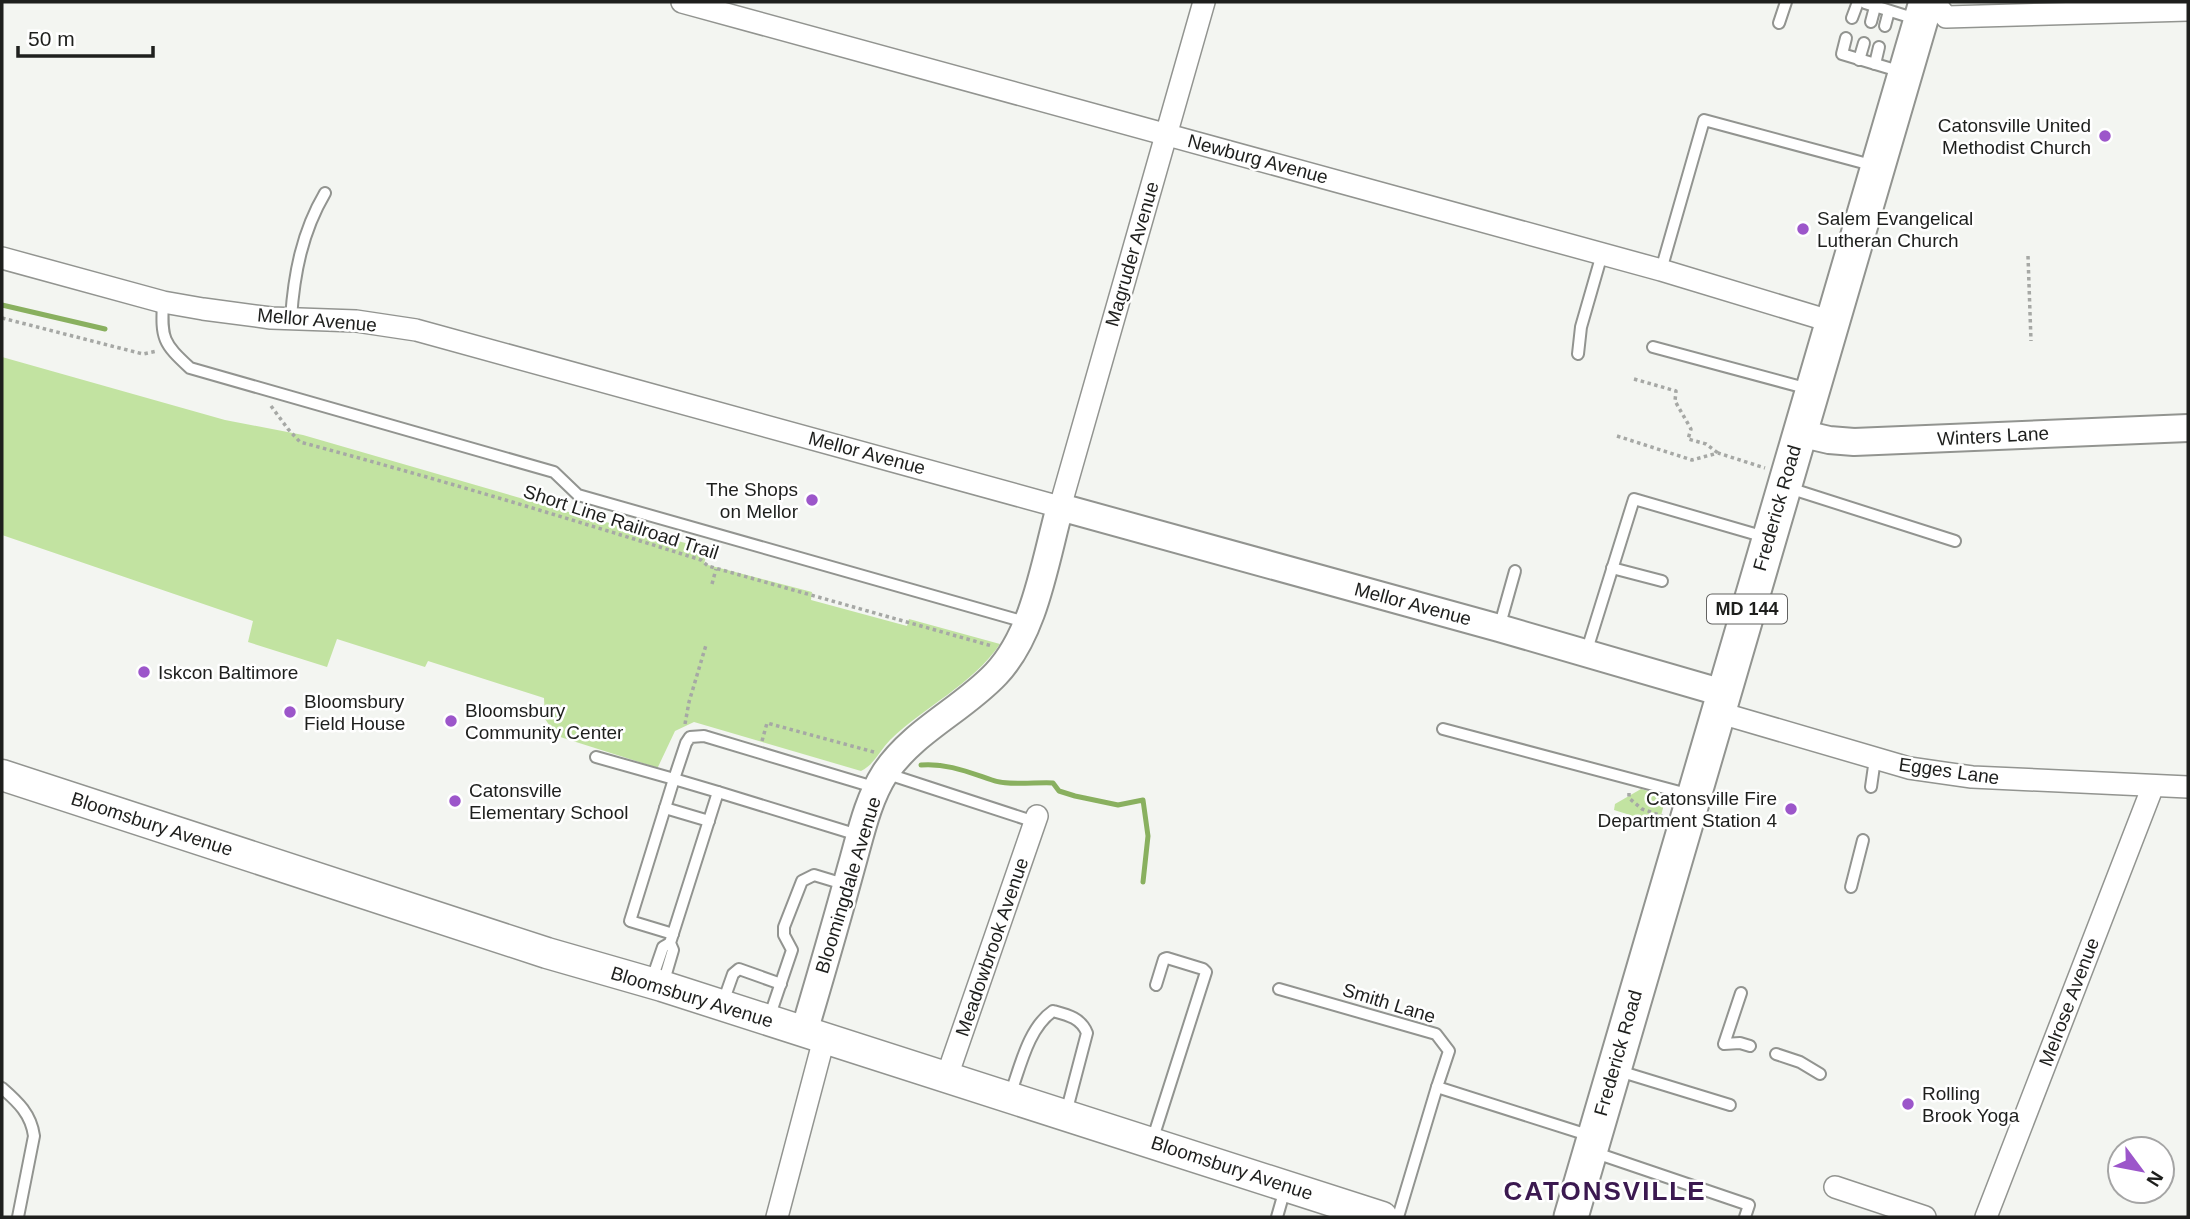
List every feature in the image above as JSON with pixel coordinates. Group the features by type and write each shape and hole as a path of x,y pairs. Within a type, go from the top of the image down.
{"main road":[{"name":"Frederick Road","path":"1571,1217 1768,537 1774,477 1798,433 1877,167 1890,69 1917,9"},
{"name":"Bloomsbury Avenue","path":"2,775 547,953 1152,1142 1286,1186 1326,1204 1382,1217"}],"street":[{"name":"Newburg Avenue","path":"682,2 1661,270 1833,322"},
{"name":"Magruder Avenue","path":"1060,507 1204,2"},
{"path":"1917,9 1946,18 2188,10"},
{"name":"Mellor Avenue","path":"2,258 163,302 229,313 356,321 416,330 1499,628 1586,653 1720,703"},
{"name":"Winters Lane","path":"1798,433 1854,442 2188,428"},
{"name":"Bloomingdale Avenue","path":"777,1217 846,885 881,772 905,748 995,676 1020,642 1028,623 1060,507"},
{"name":"Egges Lane","path":"1720,703 1909,768 1991,778 2188,787"},
{"name":"Melrose Avenue","path":"1986,1217 2152,786"},
{"name":"Meadowbrook Avenue","path":"946,1079 1036,819"},
{"path":"1835,1187 1925,1217"}],"lane":[{"path":"1779,23 1786,2"},
{"path":"1865,3 1917,9"},
{"path":"1852,18 1865,3"},
{"path":"1865,3 1871,22"},
{"path":"1885,26 1917,9"},
{"path":"1846,38 1842,54 1890,69"},
{"path":"1859,60 1864,43"},
{"path":"1879,47 1890,69"},
{"path":"1661,270 1704,120 1877,167"},
{"path":"291,318 293,285 302,243 313,213 325,193"},
{"path":"1578,354 1581,327 1602,254"},
{"path":"163,302 163,337 169,348 190,368 555,472 578,495 1028,623"},
{"path":"1653,347 1812,390"},
{"path":"1774,477 1955,541"},
{"path":"1586,653 1634,499 1768,537"},
{"path":"1612,568 1662,581"},
{"path":"1499,628 1515,571"},
{"path":"1443,729 1693,795"},
{"path":"672,939 631,921 686,743 690,737 696,735 881,772 1036,819"},
{"path":"596,757 861,836"},
{"path":"1871,787 1875,758"},
{"path":"656,985 673,950 672,939 718,792"},
{"path":"665,808 709,821"},
{"path":"1851,887 1863,840"},
{"path":"768,1021 792,950 784,935 784,927 802,881 814,875 846,885"},
{"path":"1152,1142 1206,972 1167,958 1164,959 1156,985"},
{"path":"722,1006 736,970 780,984"},
{"name":"Smith Lane","path":"1279,989 1436,1034 1449,1051 1437,1087"},
{"path":"1741,993 1724,1044 1751,1046"},
{"path":"1009,1098 1033,1034 1042,1018 1053,1011 1072,1016 1084,1024 1087,1033 1065,1116"},
{"path":"1776,1054 1800,1062 1820,1074"},
{"path":"1613,1070 1730,1105"},
{"path":"2,1087 24,1109 32,1123 34,1136 18,1217"},
{"path":"1398,1217 1437,1087 1749,1205 1745,1217"},
{"path":"1277,1217 1286,1186"}],"path":[{"path":"2028,256 2031,341"},
{"path":"2,318 143,354 169,348"},
{"path":"1634,379 1676,391 1675,401 1691,429 1688,439 1706,444 1718,453 1774,477"},
{"name":"Short Line Railroad Trail","path":"257,387 300,442 591,524 701,560 716,569 999,648"},
{"path":"1617,436 1692,460 1718,453"},
{"path":"712,584 716,569"},
{"path":"685,726 685,714 706,645"},
{"path":"761,743 768,723 881,772"},
{"path":"1630,779 1629,798 1642,809 1662,816"}],"green space":[{"path":"2,357 225,420 303,435 572,513 708,549 704,564 812,592 811,600 907,626 909,619 1000,644 976,672 890,740 870,765 861,771 694,722 675,731 658,767 655,767 557,736 545,719 544,698 428,661 425,667 337,639 327,667 248,642 253,621 2,535"},
{"path":"1641,789 1666,796 1659,824 1614,810 1615,804"}],"waterway":[{"path":"2,305 105,329"},
{"path":"921,765 949,767 1005,783 1053,783 1059,791 1118,805 1143,800 1148,836 1143,882"}],"place":[{"name":"Catonsville United Methodist Church","path":"2105,136"},
{"name":"Salem Evangelical Lutheran Church","path":"1803,229"},
{"name":"The Shops on Mellor","path":"812,500"},
{"name":"Iskcon Baltimore","path":"144,672"},
{"name":"Bloomsbury Field House","path":"290,712"},
{"name":"Bloomsbury Community Center","path":"451,721"},
{"name":"Catonsville Elementary School","path":"455,801"},
{"name":"Catonsville Fire Department Station 4","path":"1791,809"},
{"name":"Rolling Brook Yoga","path":"1908,1104"}],"district":[{"name":"CATONSVILLE","path":"1605,1191"}]}
